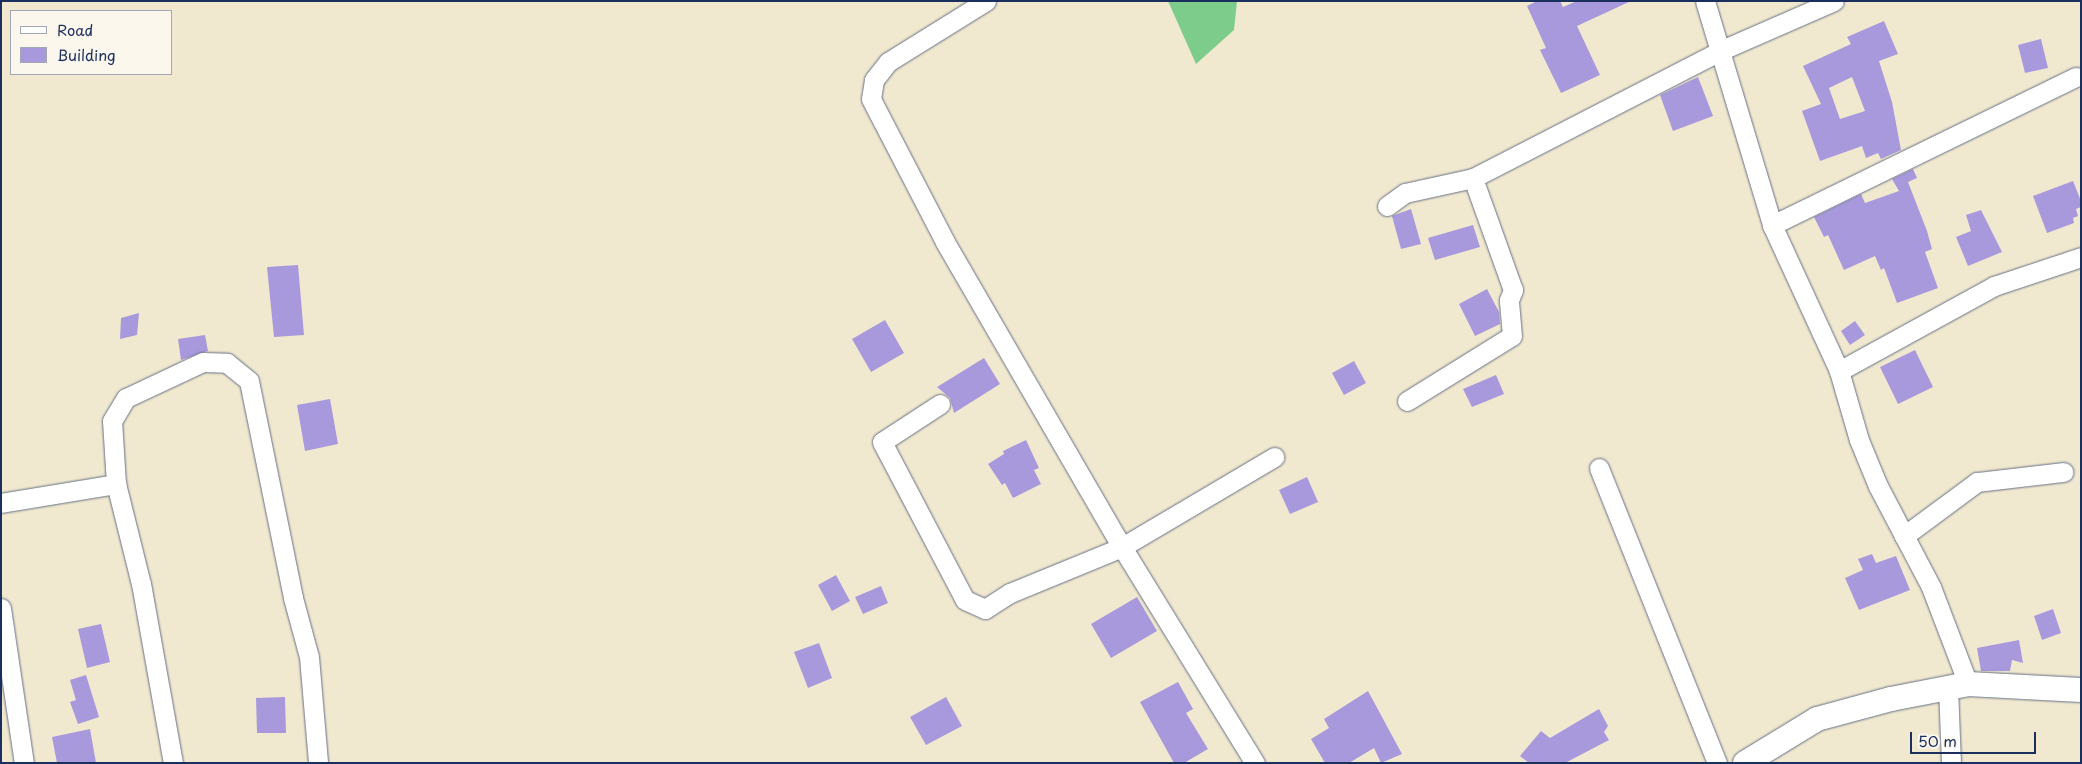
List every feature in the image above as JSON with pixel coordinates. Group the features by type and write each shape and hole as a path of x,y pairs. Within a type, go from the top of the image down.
{"street":[{"path":"986,1 888,62 874,80 871,99 945,242 1122,547 1255,763"},
{"path":"1705,1 1722,50 1772,225 1839,371 1859,440 1930,587 1958,686 1951,763"},
{"path":"1387,206 1406,193 1473,178 1722,50 1834,1"},
{"path":"1772,225 2076,77"},
{"path":"1407,401 1512,336 1509,300 1513,290 1473,178"},
{"path":"1839,371 1994,286 2081,257"},
{"path":"173,763 141,584 116,484 112,421 126,398 202,362 227,363 249,381 293,598 309,657 318,763"},
{"path":"940,404 882,442 965,600 985,609 1010,593 1122,547 1274,457"},
{"path":"1599,468 1718,763"},
{"path":"1904,536 1977,482 2064,472"},
{"path":"1,503 116,484"},
{"path":"1,608 24,763"},
{"path":"1745,763 1817,718 1958,686 2081,690"}],"green space":[{"path":"1168,1 1237,1 1234,30 1196,64"}],"building":[{"path":"1537,1 1560,1 1563,7 1577,1 1631,1 1577,26 1600,75 1561,93 1540,50 1546,48 1527,6"},
{"path":"1884,21 1898,54 1879,61 1892,102 1901,150 1881,159 1878,153 1866,158 1862,146 1820,161 1802,111 1821,104 1803,66 1851,44 1847,37","holes":["1852,77 1865,111 1840,119 1829,88"]},
{"path":"2041,39 2048,68 2025,73 2018,45"},
{"path":"1698,77 1713,116 1673,131 1660,95"},
{"path":"1913,169 1917,178 1908,182 1927,231 1932,249 1925,252 1938,288 1897,303 1884,268 1881,270 1875,256 1844,270 1828,235 1824,237 1814,217 1861,194 1865,203 1899,191 1892,179"},
{"path":"2073,181 2081,201 2081,207 2076,209 2078,216 2073,218 2074,223 2047,233 2033,196"},
{"path":"1411,209 1421,244 1401,249 1392,216"},
{"path":"1981,210 2002,252 1968,266 1956,237 1971,231 1966,215"},
{"path":"1473,225 1480,247 1435,260 1428,238"},
{"path":"298,265 304,335 274,337 267,267"},
{"path":"1487,289 1499,312 1500,324 1475,336 1459,304"},
{"path":"139,313 137,335 120,339 121,318"},
{"path":"885,320 904,353 871,372 852,339"},
{"path":"1855,321 1865,335 1850,345 1841,331"},
{"path":"205,335 208,351 181,360 178,339"},
{"path":"1915,350 1933,387 1898,404 1880,367"},
{"path":"984,358 1000,384 954,413 950,398 937,387"},
{"path":"1354,361 1366,383 1344,395 1332,373"},
{"path":"1496,375 1504,394 1472,407 1463,389"},
{"path":"330,399 338,444 305,451 297,405"},
{"path":"1026,440 1039,468 1034,470 1041,484 1013,498 1005,483 1002,485 988,464 1004,454 1003,451"},
{"path":"1307,477 1318,502 1290,514 1279,490"},
{"path":"1872,554 1876,563 1896,556 1910,590 1859,610 1845,578 1863,570 1858,559"},
{"path":"836,575 850,601 832,611 818,585"},
{"path":"881,586 888,603 863,614 855,597"},
{"path":"1137,597 1157,631 1111,658 1091,624"},
{"path":"2053,609 2061,633 2042,640 2034,616"},
{"path":"101,624 110,662 87,668 78,629"},
{"path":"2019,640 2023,663 2012,660 2010,671 1981,671 1977,648"},
{"path":"819,643 832,678 808,688 794,652"},
{"path":"86,675 99,717 78,724 70,702 76,700 70,680"},
{"path":"1178,682 1193,709 1186,713 1208,749 1184,763 1174,763 1140,702"},
{"path":"1368,691 1402,754 1381,763 1374,748 1349,763 1325,763 1311,739 1329,728 1324,719"},
{"path":"285,697 286,733 257,733 256,698"},
{"path":"946,697 962,726 926,745 910,717"},
{"path":"1599,709 1608,726 1604,732 1609,740 1565,763 1529,763 1520,756 1541,731 1550,738"},
{"path":"90,729 96,763 57,763 52,737"}]}
